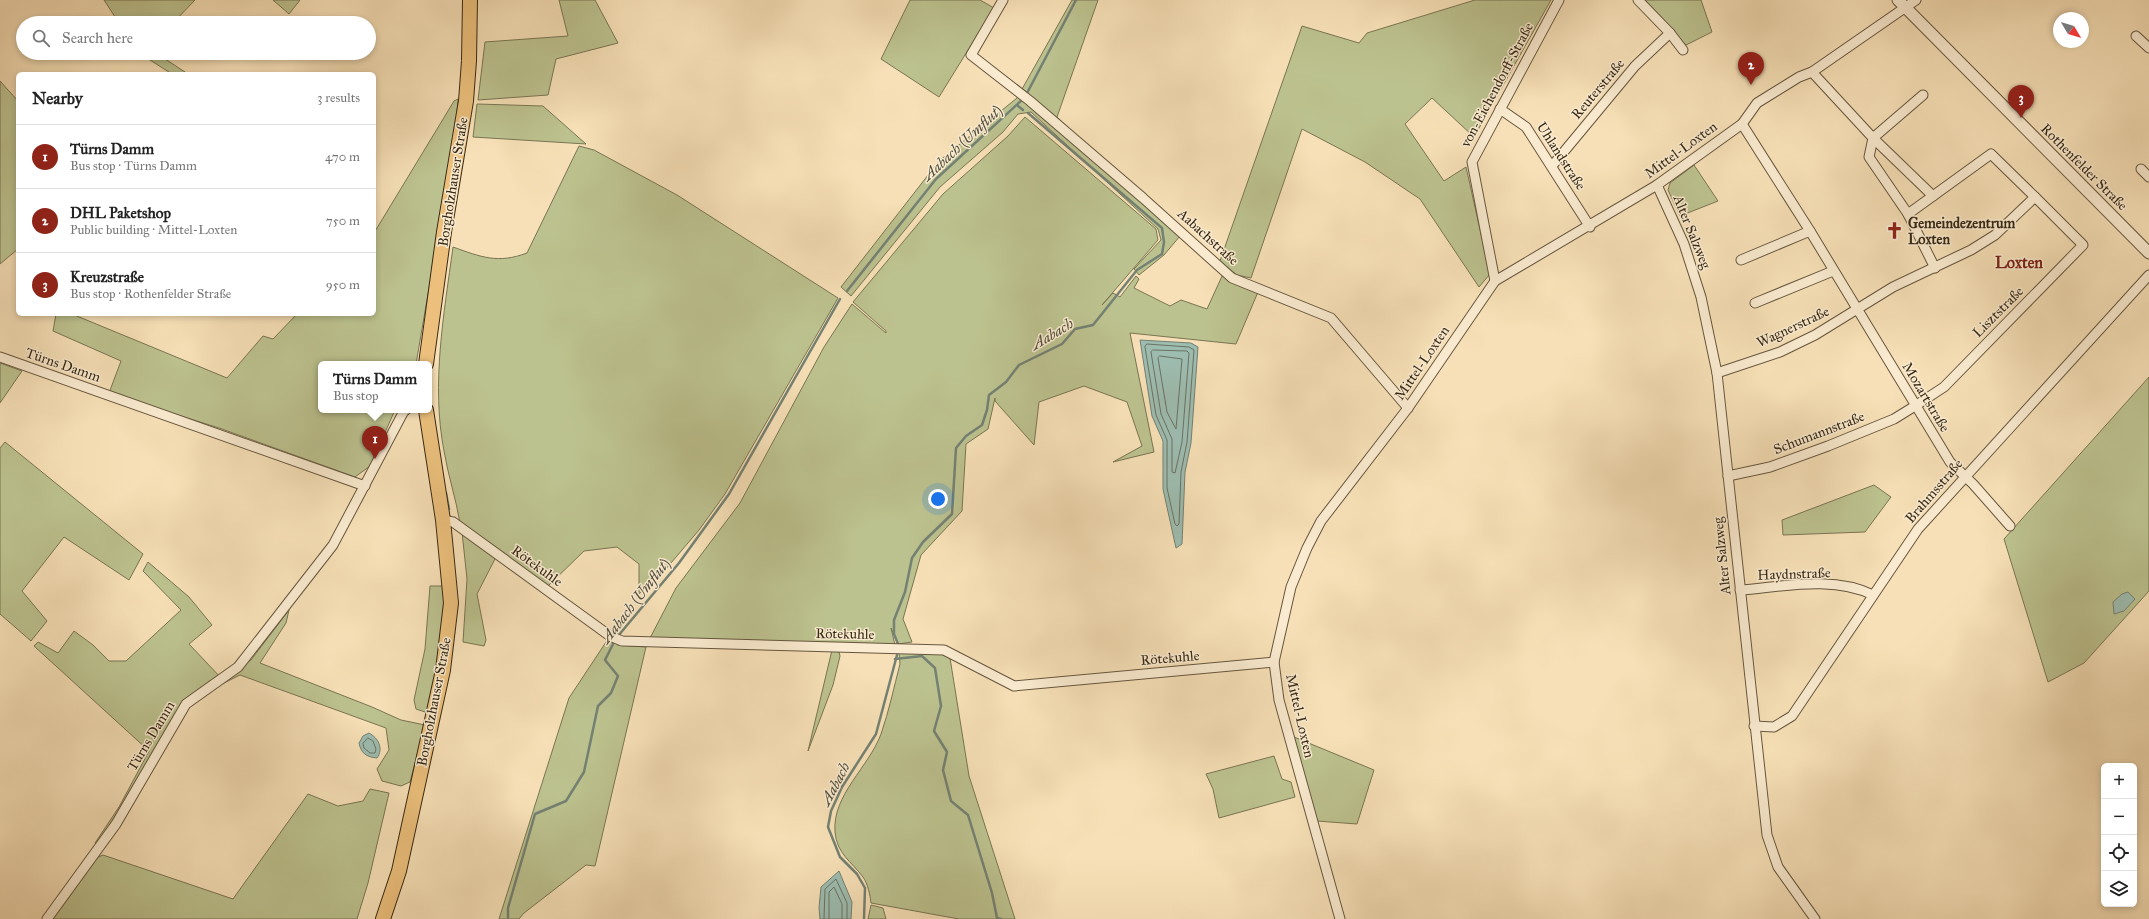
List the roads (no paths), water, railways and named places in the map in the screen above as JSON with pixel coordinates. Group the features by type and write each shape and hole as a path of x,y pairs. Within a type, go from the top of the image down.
{"main road":[{"name":"Borgholzhauser Straße","path":"426,361 444,232 466,101 469,61 470,0"},
{"name":"Borgholzhauser Straße","path":"383,919 399,872 443,670 451,603 443,520 426,413"}],"street":[{"name":"Aabachstraße","path":"1003,0 971,55 1030,101 1143,198 1232,278 1331,318 1408,408"},
{"name":"von-Eichendorff-Straße","path":"1495,281 1472,162 1559,0"},
{"path":"1638,0 1670,33 1683,50"},
{"name":"Mittel-Loxten","path":"1340,919 1279,700 1274,662 1291,587 1307,548 1321,521 1408,408 1495,281 1590,227 1657,186 1742,124 1757,103 1798,77 1812,72 1901,3 1916,0"},
{"name":"Rothenfelder Straße","path":"1901,3 2149,253"},
{"name":"Reuterstraße","path":"1552,166 1635,66 1670,33"},
{"path":"2136,36 2149,48"},
{"path":"1812,72 1873,138 1933,196"},
{"path":"1923,95 1873,138 1869,157 1908,214 1935,268"},
{"name":"Uhlandstraße","path":"1500,109 1526,127 1590,227"},
{"name":"Mozartstraße","path":"1742,124 1810,231 1950,462 2010,526"},
{"path":"1908,214 1991,154 2035,197"},
{"path":"2141,169 2149,177"},
{"name":"Alter Salzweg","path":"1657,186 1684,244 1701,297 1717,373 1767,835 1778,866 1815,919"},
{"name":"Wagnerstraße","path":"1717,373 1780,352 1815,335 1858,310 1893,287 1971,250 1995,235 2035,197"},
{"name":"Lisztstraße","path":"1915,406 1944,387 2083,245 2035,197"},
{"path":"1741,260 1810,231"},
{"path":"1755,303 1833,271"},
{"name":"Brahmsstraße","path":"1754,726 1774,727 1792,716 1872,595 1918,529 2149,274"},
{"name":"Türns Damm","path":"0,357 365,486"},
{"name":"Schumannstraße","path":"1728,476 1770,467 1828,446 1894,419 1915,406"},
{"name":"Türns Damm","path":"47,919 116,824 186,704 238,667 333,545 403,413"},
{"name":"Rötekuhle","path":"443,520 452,522 610,636 622,641 944,650 1014,686 1274,662"},
{"name":"Haydnstraße","path":"1740,590 1818,584 1862,590 1872,595"}],"water":[{"path":"1140,340 1191,343 1198,347 1191,443 1185,472 1182,544 1176,548 1163,489 1163,441 1152,416"},
{"path":"2128,592 2135,599 2124,611 2114,614 2113,602 2122,594"},
{"path":"369,733 377,740 380,747 377,758 370,757 365,754 359,743 363,736"},
{"path":"839,871 852,902 851,919 820,919 819,908 821,887"}],"waterway":[{"name":"Aabach (Umflut)","path":"1026,95 1076,0"},
{"name":"Aabach (Umflut)","path":"847,291 936,179 1023,99"},
{"name":"Aabach","path":"1018,106 1023,110"},
{"name":"Aabach","path":"898,644 894,634 894,620 905,592 912,558 923,542 952,514 956,448 966,436 982,425 987,410 989,395 1006,382 1019,365 1062,344 1075,329 1093,325 1137,270 1162,254 1164,242 1162,228 1028,113"},
{"name":"Aabach (Umflut)","path":"618,636 679,563 729,494 840,299"},
{"path":"446,493 449,509"},
{"name":"Aabach (Umflut)","path":"508,919 508,908 535,814 566,801 584,772 598,706 611,693 618,676 605,660 615,640"},
{"name":"Aabach","path":"864,919 865,888 857,874 840,857 828,827 831,811 842,787 876,734 897,655"},
{"path":"895,659 922,656 935,668 941,706 934,731 947,752 943,770 951,801 968,815 992,893 997,918 1001,919"}],"place":[{"name":"DHL Paketshop","path":"1751,85"},
{"name":"Kreuzstraße","path":"2021,118"},
{"name":"Gemeindezentrum Loxten","path":"1895,231"},
{"name":"Türns Damm","path":"375,459"}],"district":[{"name":"Loxten","path":"2019,262"}]}
